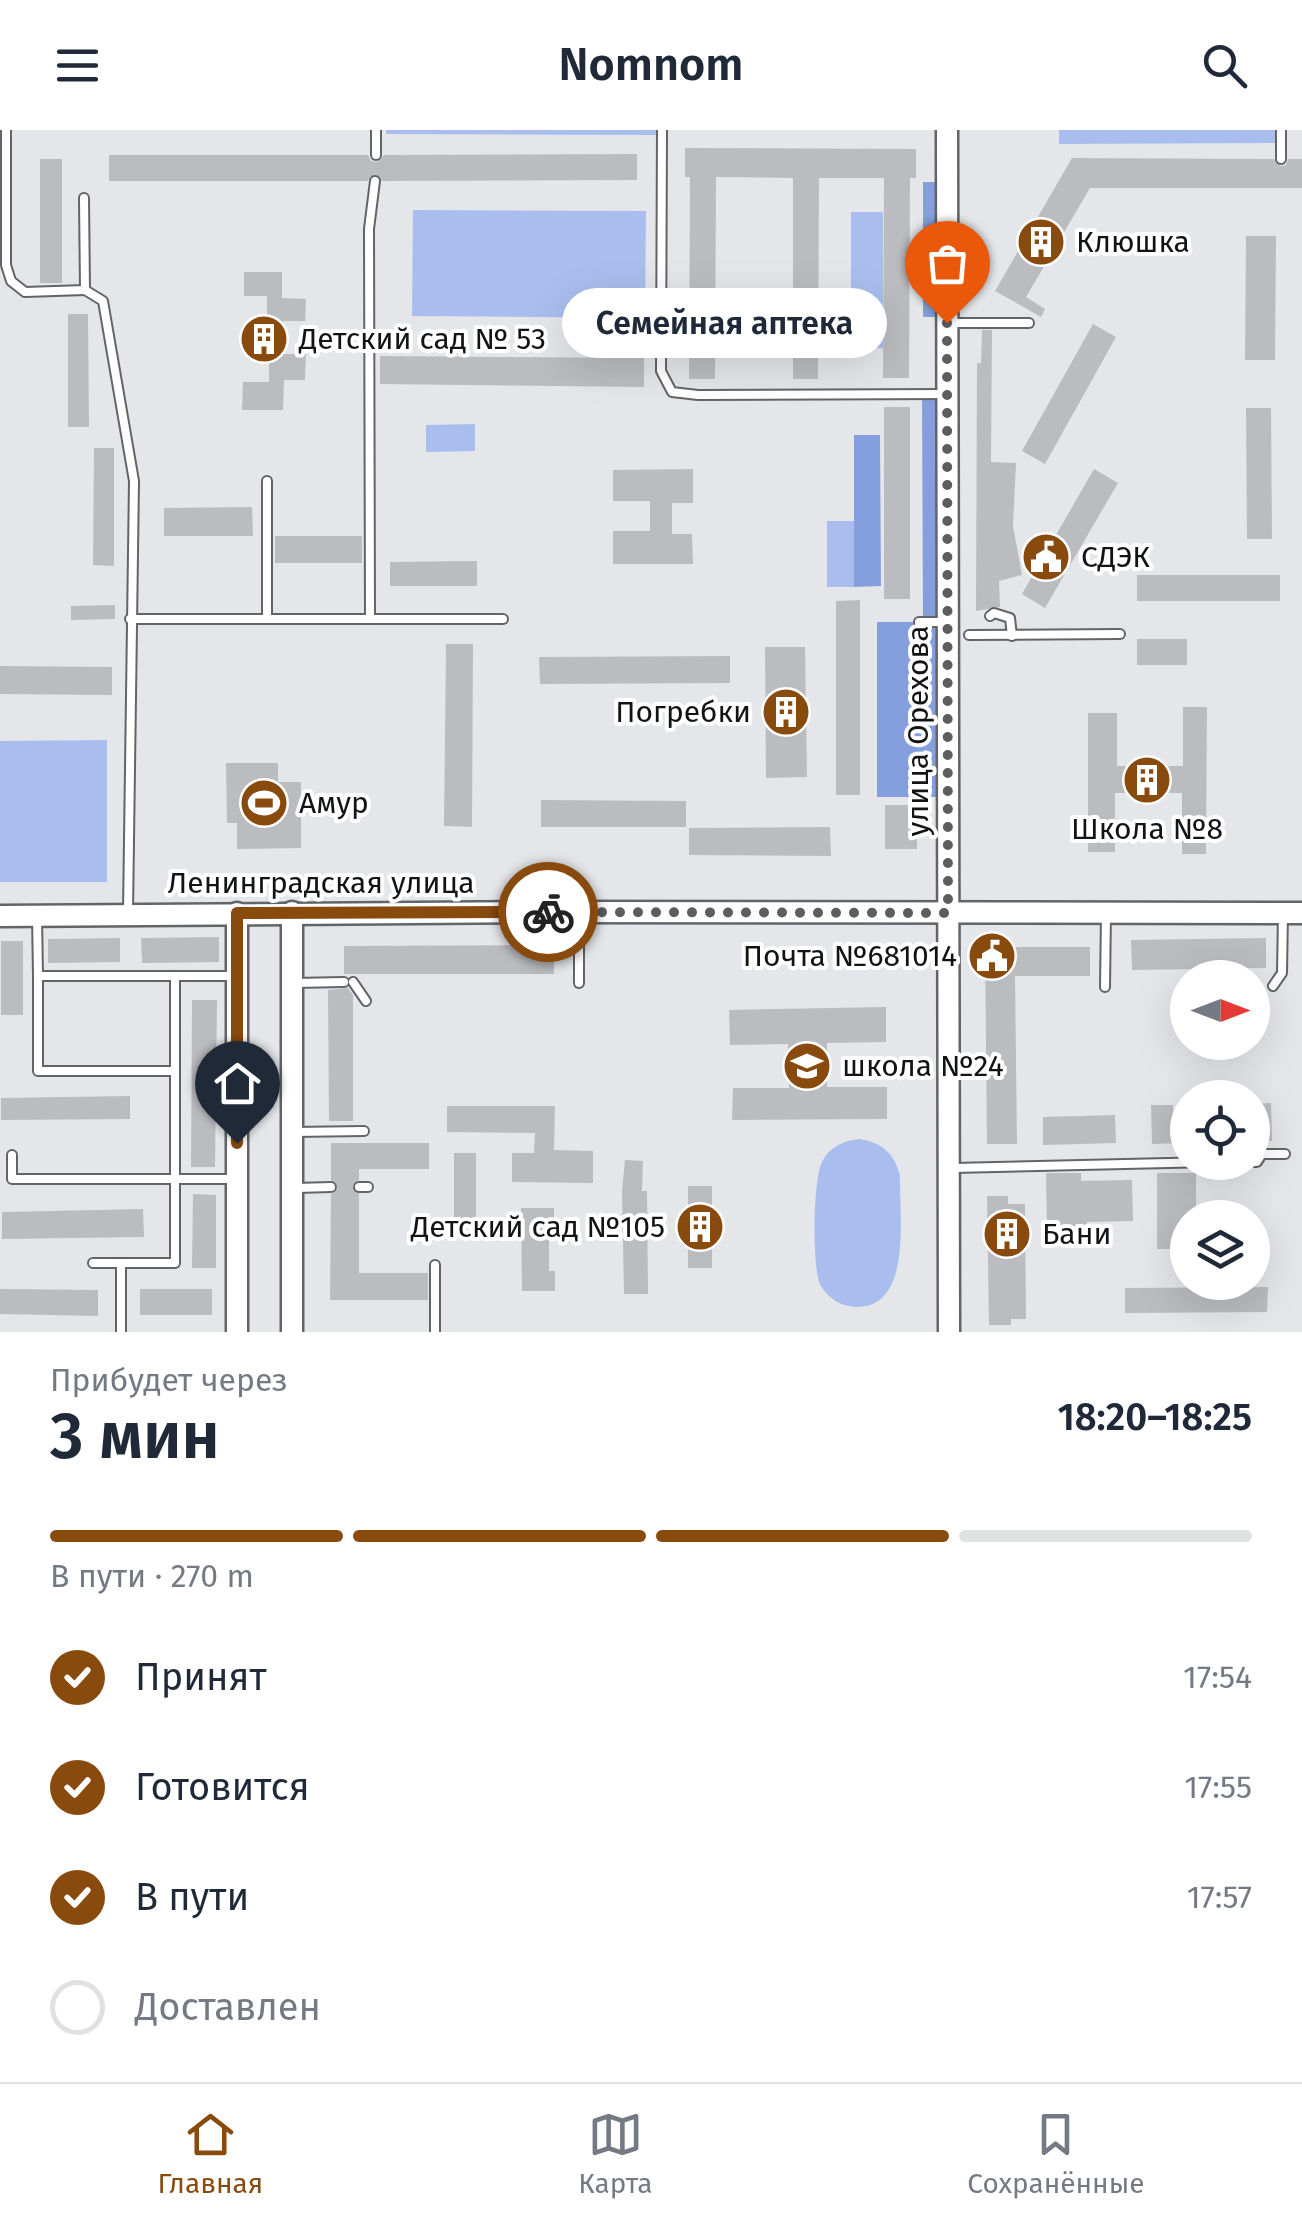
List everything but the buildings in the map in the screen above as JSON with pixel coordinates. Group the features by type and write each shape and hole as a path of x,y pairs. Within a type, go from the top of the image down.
{"street":[{"name":"улица Орехова","path":"946,130 949,1332"},
{"name":"Ленинградская улица","path":"0,916 292,912 1292,913"},
{"path":"292,912 292,1332"},
{"path":"237,913 237,1332"}],"lane":[{"path":"6,130 6,264 11,281 25,292 85,290 103,301 134,481 128,914"},
{"path":"376,130 376,155"},
{"path":"662,130 661,371 672,392 947,394"},
{"path":"1281,130 1282,159"},
{"path":"370,619 369,246 375,181"},
{"path":"84,198 85,290"},
{"path":"947,323 1030,323"},
{"path":"266,481 267,619"},
{"path":"990,616 994,613 1010,618 1012,636"},
{"path":"130,619 503,619"},
{"path":"919,622 948,622"},
{"path":"969,636 1120,634"},
{"path":"579,912 579,983"},
{"path":"1105,986 1106,913"},
{"path":"1273,986 1282,973 1292,913"},
{"path":"37,916 38,1071 176,1071"},
{"path":"38,976 236,976"},
{"path":"93,1262 175,1262 176,976"},
{"path":"292,982 348,982 366,1001"},
{"path":"292,1132 364,1132"},
{"path":"1270,1154 1286,1154"},
{"path":"12,1155 12,1179 237,1179"},
{"path":"948,1168 1170,1163"},
{"path":"292,1188 331,1188"},
{"path":"121,1262 121,1332"},
{"path":"435,1265 435,1332"}],"shaded area":[{"path":"386,130 657,130 657,135 386,134"},
{"path":"1059,130 1275,130 1275,143 1059,144"},
{"path":"923,182 943,182 943,317 923,317"},
{"path":"413,210 646,211 645,318 412,316"},
{"path":"851,212 883,212 883,348 851,348"},
{"path":"922,397 944,397 948,797 877,797 877,622 923,622"},
{"path":"475,424 475,451 426,452 426,425"},
{"path":"854,435 880,435 881,586 854,587"},
{"path":"827,521 854,521 854,587 827,587"},
{"path":"107,740 107,882 0,882 0,741"},
{"path":"859,1139 881,1146 898,1168 901,1234 895,1276 887,1292 875,1303 857,1307 836,1301 820,1284 815,1223 822,1162 837,1146"}],"way so far":[{"path":"548,912 948,913 947,323"}],"place":[{"name":"Клюшка","path":"1041,242"},
{"name":"Семейная аптека","path":"947,323"},
{"name":"Детский сад № 53","path":"264,339"},
{"name":"СДЭК","path":"1046,557"},
{"name":"Погребки","path":"786,712"},
{"name":"Школа №8","path":"1147,780"},
{"name":"Амур","path":"264,803"},
{"name":"Почта №681014","path":"992,956"},
{"name":"школа №24","path":"807,1066"},
{"name":"Детский сад №105","path":"700,1227"},
{"name":"Бани","path":"1007,1234"}],"route":[{"path":"237,1143 237,913 548,912"}]}
